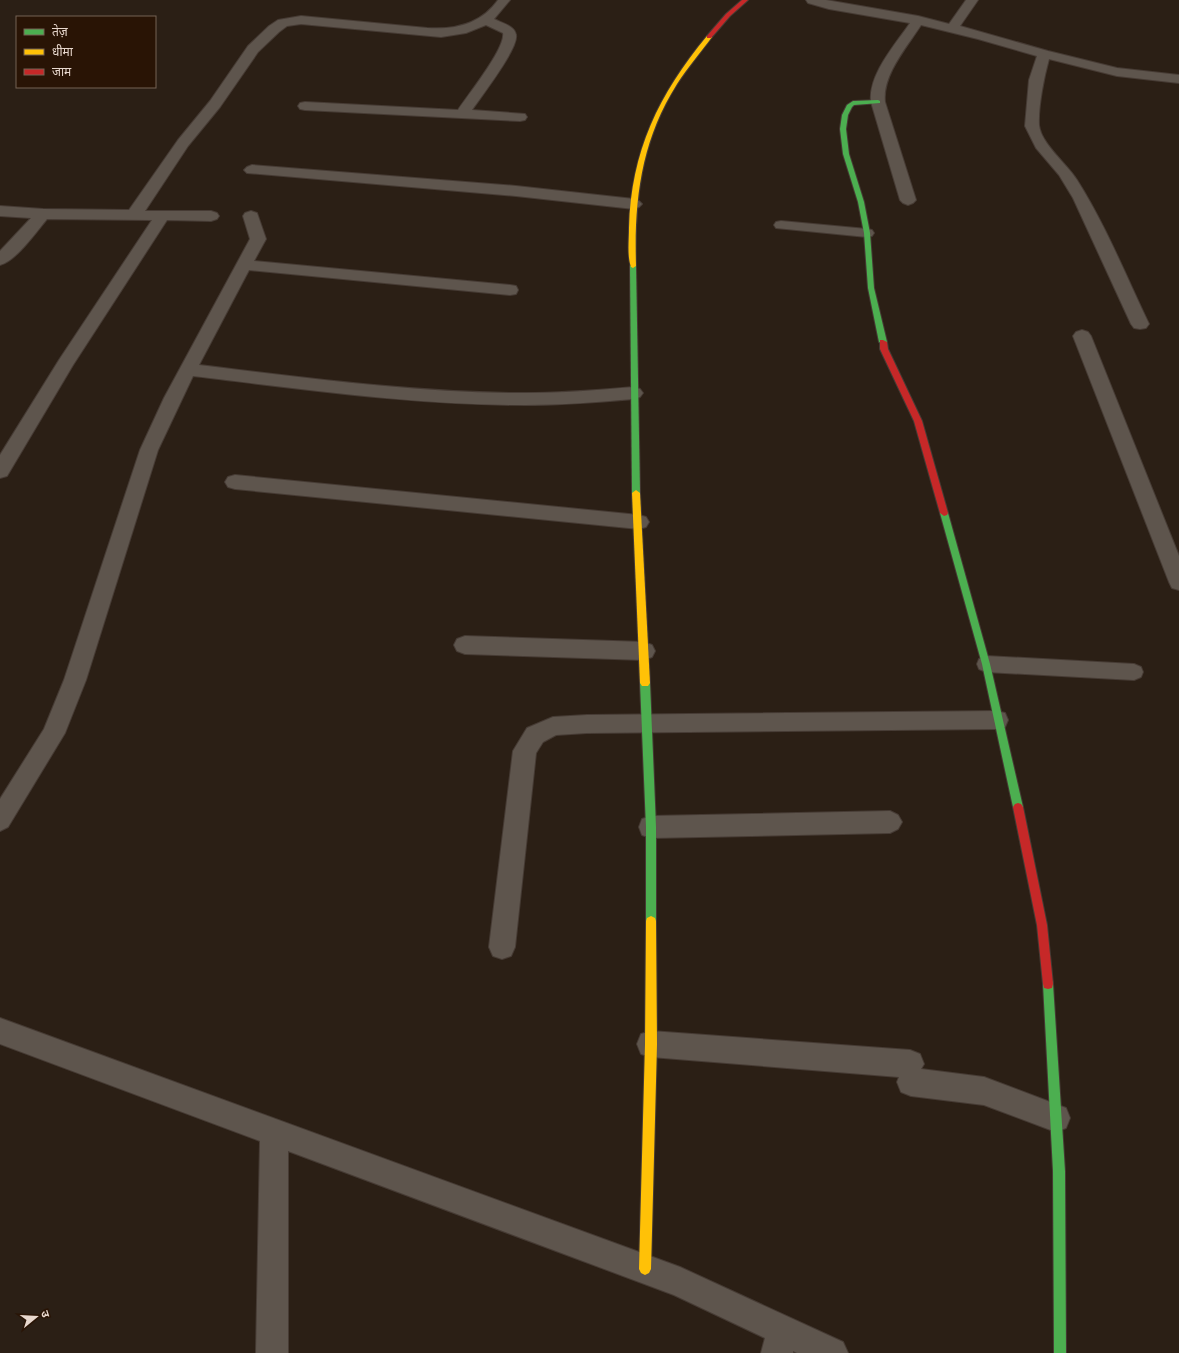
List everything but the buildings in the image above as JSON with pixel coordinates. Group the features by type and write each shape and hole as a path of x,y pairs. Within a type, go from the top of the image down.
{"street":[{"path":"133,216 183,143 215,104 253,49 274,29 283,23 301,20 448,33 463,30 485,20 498,11 504,0"},
{"path":"645,1269 651,1044 651,827 639,522 635,461 632,223 637,178 648,137 664,101 705,42 728,15 744,0"},
{"path":"812,0 829,5 918,20 952,28 1044,54 1117,72 1179,79"},
{"path":"952,28 972,0"},
{"path":"462,114 497,63 510,37 508,31 485,20"},
{"path":"908,200 878,102 877,92 882,76 918,20"},
{"path":"1044,54 1036,80 1032,126 1043,148 1065,173 1078,192 1140,324"},
{"path":"878,102 853,103 849,106 845,115 843,129 846,154 861,202 867,233 871,288 881,328 884,349 918,421 986,664 997,720 1032,865 1042,925 1050,1003 1059,1171 1060,1353"},
{"path":"305,106 520,117"},
{"path":"252,170 516,191 634,204"},
{"path":"0,211 43,214 211,216"},
{"path":"0,260 14,247 43,214"},
{"path":"0,471 65,364 162,216"},
{"path":"0,820 54,733 75,680 149,450 173,398 258,239 251,216"},
{"path":"244,265 510,290"},
{"path":"1082,336 1179,582"},
{"path":"188,370 458,397 552,399 634,393"},
{"path":"235,482 639,522"},
{"path":"465,645 644,651"},
{"path":"502,947 525,750 535,735 553,726 646,722 997,720"},
{"path":"651,827 890,822"},
{"path":"0,1031 680,1282 780,1341 832,1353"},
{"path":"651,1044 910,1073 984,1091 1056,1118"},
{"path":"272,1353 274,1132"}],"lane":[{"path":"781,225 867,233"},
{"path":"986,664 1134,672"}],"traffic: fast":[{"path":"878,102 853,103 849,106 845,115 843,129 846,154 861,202 867,233 871,288 883,342"},
{"path":"633,266 636,493"},
{"path":"944,513 986,664 1018,807"},
{"path":"645,683 651,827 651,921"},
{"path":"1048,984 1059,1171 1060,1353"}],"traffic: slow":[{"path":"633,266 632,244 635,190 641,159 647,140 674,85 709,37"},
{"path":"636,493 645,683"},
{"path":"645,1269 651,1044 651,921"}],"traffic: jam":[{"path":"709,37 728,15 745,0"},
{"path":"883,342 884,349 918,421 944,513"},
{"path":"1018,807 1042,925 1048,984"}]}
